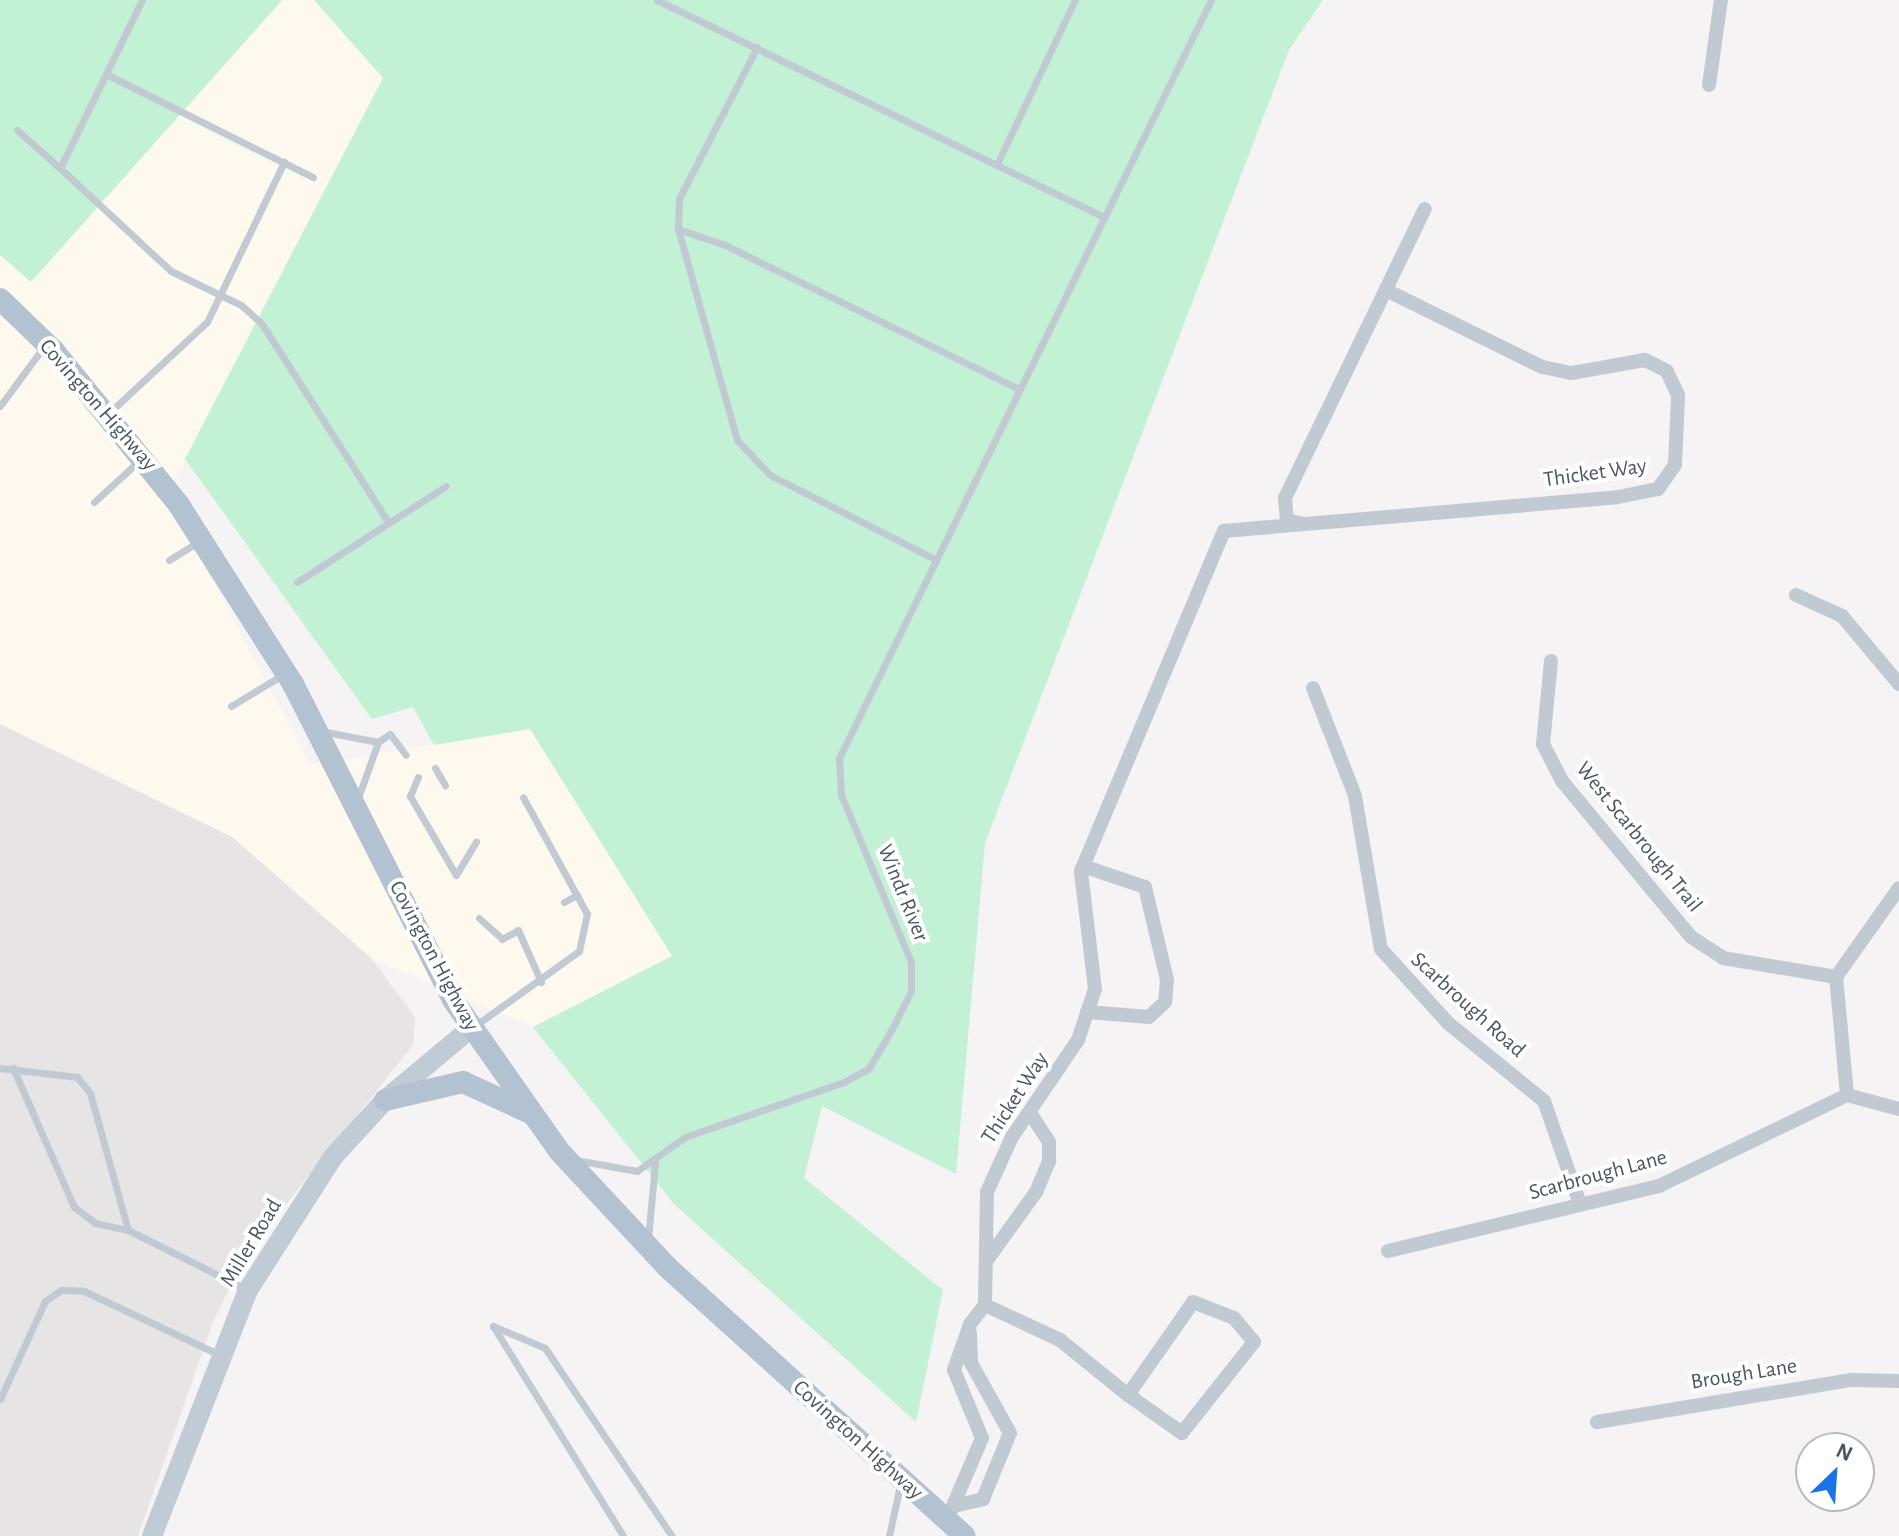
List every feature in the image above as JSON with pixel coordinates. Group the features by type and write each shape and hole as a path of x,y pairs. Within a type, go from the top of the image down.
{"main road":[{"name":"Covington Highway","path":"0,299 47,344 145,456 201,540 286,674 471,1028 566,1158 648,1248 901,1478 953,1512 965,1536"},
{"path":"385,1100 463,1082 533,1114"}],"street":[{"path":"1709,85 1721,0"},
{"path":"1304,523 1287,521 1285,498 1425,209"},
{"name":"Thicket Way","path":"985,1305 987,1192 1087,1012 1095,989 1083,866 1224,531 1618,497 1658,489 1675,465 1678,395 1667,371 1645,360 1571,373 1542,367 1386,290"},
{"path":"1796,595 1842,616 1899,684"},
{"name":"West Scarbrough Trail","path":"1551,661 1543,744 1562,781 1691,937 1723,958 1836,977"},
{"name":"Scarbrough Road","path":"1313,688 1355,796 1381,949 1448,1023 1544,1101 1580,1204"},
{"path":"1083,866 1145,887 1167,980 1165,1002 1149,1017 1087,1012"},
{"path":"1899,888 1836,977 1847,1095 1899,1109"},
{"name":"Miller Road","path":"152,1536 218,1354 248,1290 333,1157 385,1100 471,1028"},
{"name":"Scarbrough Lane","path":"1388,1251 1659,1186 1847,1095"},
{"path":"987,1260 1036,1192 1049,1161 1049,1142 1031,1114"},
{"path":"953,1512 959,1483 982,1438 954,1370 970,1324 985,1305 1060,1340 1128,1395 1182,1433 1254,1342 1234,1318 1193,1302 1128,1395"},
{"path":"953,1512 983,1499 1010,1433 971,1363 970,1324"},
{"name":"Brough Lane","path":"1597,1422 1852,1380 1899,1381"}],"lane":[{"path":"60,168 142,0"},
{"path":"657,0 1102,216"},
{"path":"997,164 1075,0"},
{"name":"Windr River","path":"655,1163 685,1137 869,1068 911,991 911,962 841,795 839,758 933,558 1211,0"},
{"path":"757,47 679,199 678,229 737,440 770,475 933,558"},
{"path":"108,75 313,177"},
{"path":"17,130 171,271 221,294 262,324 389,523"},
{"path":"109,414 192,339 221,294 284,162"},
{"path":"678,229 725,245 1017,388"},
{"path":"0,406 47,344"},
{"path":"94,502 145,456"},
{"path":"297,582 446,486"},
{"path":"169,560 201,540"},
{"path":"231,706 286,674"},
{"path":"316,730 378,742"},
{"path":"355,808 378,742 390,734 406,755"},
{"path":"435,768 445,785"},
{"path":"418,777 410,796 456,875 476,842"},
{"path":"471,1028 541,982 579,951 587,914 523,797"},
{"path":"564,902 577,895"},
{"path":"479,918 502,939 518,930 541,982"},
{"path":"0,1068 77,1077 90,1093 128,1230"},
{"path":"13,1068 63,1196 95,1223 128,1230 248,1290"},
{"path":"566,1158 637,1171 655,1163"},
{"path":"648,1248 647,1186 655,1163"},
{"path":"0,1399 45,1301 61,1290 84,1291 218,1354"},
{"path":"623,1536 493,1326 545,1348 672,1536"},
{"path":"889,1536 901,1478"}],"shaded area":[{"path":"282,0 314,0 383,77 167,494 310,765 530,729 672,956 533,1027 371,958 232,837 0,724 0,252 31,281"},
{"path":"0,724 232,837 371,958 415,1017 413,1045 248,1252 214,1319 138,1536 0,1536"}],"green space":[{"path":"0,0 282,0 31,282 0,255"},
{"path":"314,0 1323,0 1289,50 985,843 956,1174 822,1106 804,1178 943,1290 916,1422 674,1204 533,1027 672,956 530,729 434,745 413,707 372,719 185,459 383,78"}]}
